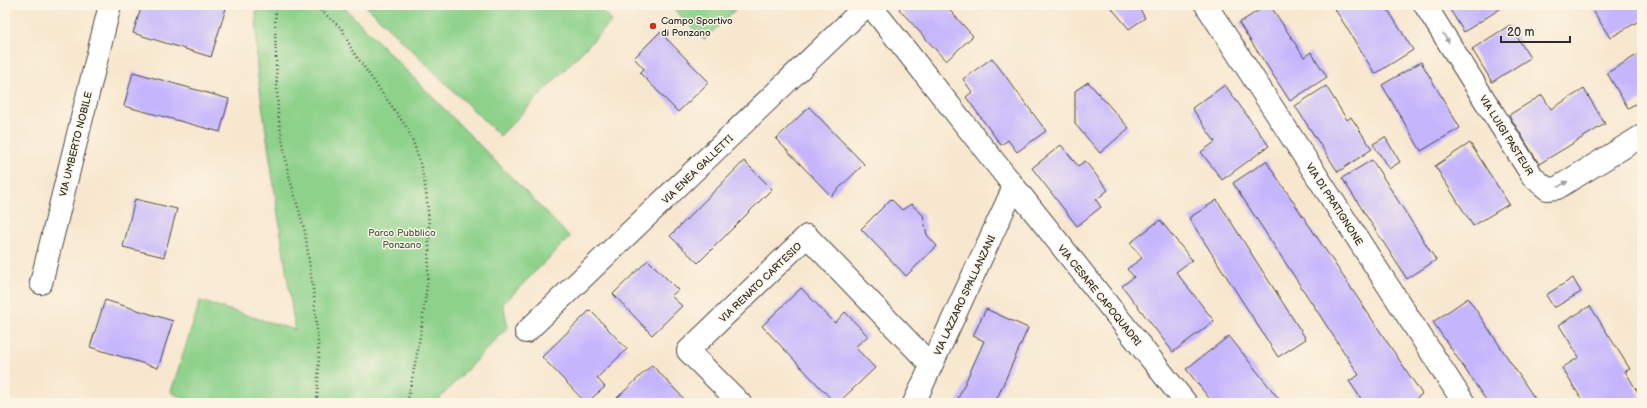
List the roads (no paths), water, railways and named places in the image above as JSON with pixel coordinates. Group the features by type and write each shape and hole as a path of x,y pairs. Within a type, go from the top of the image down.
{"street":[{"name":"VIA UMBERTO NOBILE","path":"41,283 110,5"},
{"name":"VIA CESARE CAPOQUADRI","path":"869,5 1186,403"},
{"name":"VIA ENEA GALLETTI","path":"526,332 869,5"},
{"name":"VIA DI PRATIGNONE","path":"1206,5 1464,403"},
{"name":"VIA LUIGI PASTEUR","path":"1426,5 1533,177 1547,189 1557,188 1642,136"},
{"name":"VIA LAZZARO SPALLANZANI","path":"914,403 1014,187"},
{"name":"VIA RENATO CARTESIO","path":"740,403 688,350 807,236 931,365"}],"place":[{"name":"Campo Sportivo di Ponzano","path":"653,26"}],"park label":[{"name":"Parco Pubblico Ponzano","path":"402,238"}]}
